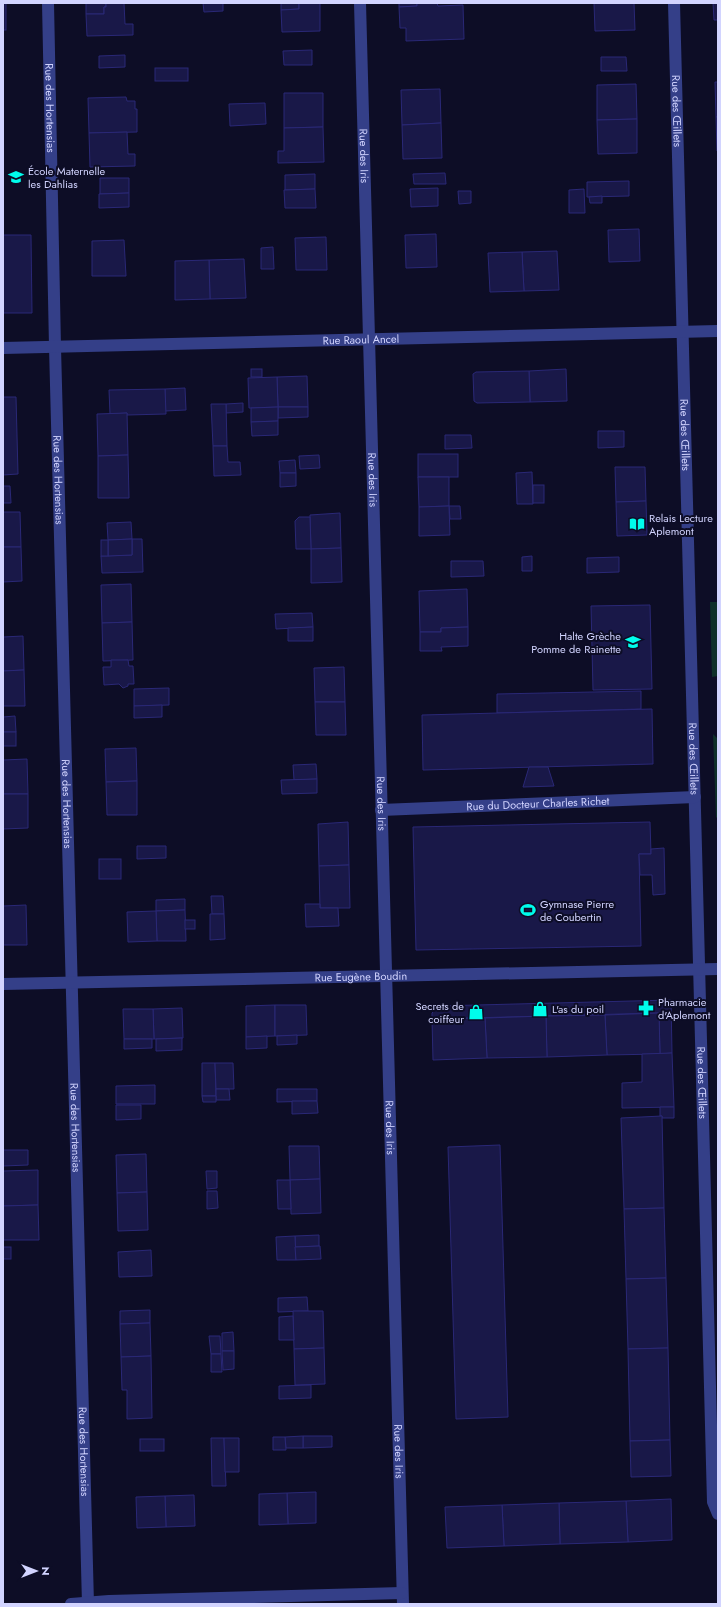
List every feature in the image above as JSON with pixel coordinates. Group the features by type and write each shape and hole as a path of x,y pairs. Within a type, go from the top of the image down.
{"street":[{"name":"Rue des Hortensias","path":"48,3 55,347 88,1604"},
{"name":"Rue des Iris","path":"360,3 402,1598"},
{"name":"Rue des Œillets","path":"674,3 713,1502 718,1514"},
{"name":"Rue Raoul Ancel","path":"3,348 718,331"},
{"name":"Rue du Docteur Charles Richet","path":"381,810 694,797"},
{"name":"Rue Eugène Boudin","path":"3,984 718,969"},
{"path":"71,1604 88,1604 109,1601 402,1598"}],"green space":[{"path":"710,602 718,602 718,676 712,677"},
{"path":"713,734 718,739 718,816 716,818"}],"building":[{"path":"3,3 6,3 6,30 3,30"},
{"path":"86,3 106,3 106,7 104,7 104,14 86,14"},
{"path":"106,3 124,3 125,24 133,24 133,35 87,36 86,14 104,14 104,7 106,7"},
{"path":"203,3 223,3 223,11 204,12"},
{"path":"281,3 299,3 299,9 281,10"},
{"path":"299,3 320,3 320,31 282,32 281,10 299,9"},
{"path":"399,3 417,3 417,6 399,7"},
{"path":"417,3 437,3 438,6 463,5 464,39 406,41 406,28 400,28 399,7 417,6"},
{"path":"594,3 634,3 635,30 595,31"},
{"path":"713,3 718,3 718,20 714,20"},
{"path":"312,50 312,65 284,65 283,51"},
{"path":"125,55 125,67 99,68 99,56"},
{"path":"601,57 626,57 627,71 601,71"},
{"path":"155,68 188,68 188,81 155,81"},
{"path":"715,82 718,82 718,117 716,117"},
{"path":"636,84 637,119 597,120 597,85"},
{"path":"440,89 441,123 402,125 401,90"},
{"path":"284,93 323,93 323,127 284,128"},
{"path":"126,97 127,101 135,101 135,109 137,109 137,132 89,133 88,98"},
{"path":"265,103 266,124 230,126 229,104"},
{"path":"716,117 718,117 718,151 717,151"},
{"path":"637,119 637,153 598,154 597,120"},
{"path":"441,123 442,158 403,159 402,125"},
{"path":"323,127 324,162 278,163 278,151 284,151 284,128"},
{"path":"127,132 128,154 135,154 135,166 90,167 89,133"},
{"path":"445,173 446,184 414,184 413,174"},
{"path":"315,174 315,189 285,190 285,175"},
{"path":"100,178 129,178 129,193 100,194"},
{"path":"629,181 629,196 587,197 587,182"},
{"path":"438,188 438,206 411,207 410,189"},
{"path":"315,189 316,208 285,208 284,190"},
{"path":"584,189 585,213 569,213 569,190"},
{"path":"458,191 471,191 471,203 459,204"},
{"path":"129,193 129,207 99,208 99,194"},
{"path":"602,196 602,203 590,203 589,197"},
{"path":"639,229 640,261 609,262 608,230"},
{"path":"436,234 437,267 406,268 405,235"},
{"path":"3,235 31,235 32,313 3,313"},
{"path":"326,237 327,270 296,270 295,238"},
{"path":"124,240 126,276 92,276 92,241"},
{"path":"273,247 274,269 261,269 261,248"},
{"path":"557,251 559,290 524,291 522,252"},
{"path":"522,252 524,291 490,292 488,253"},
{"path":"244,259 246,298 210,299 209,260"},
{"path":"209,260 210,299 175,300 175,261"},
{"path":"251,369 262,369 262,377 251,377"},
{"path":"566,369 567,401 530,402 529,371"},
{"path":"529,371 530,402 477,403 474,401 473,374 476,372"},
{"path":"307,376 308,407 278,407 277,377"},
{"path":"277,377 278,407 249,408 248,378"},
{"path":"185,388 186,410 165,411 165,389"},
{"path":"165,389 166,414 110,414 109,390"},
{"path":"3,397 16,397 18,474 3,475"},
{"path":"243,403 243,412 226,413 226,404"},
{"path":"211,404 226,404 227,446 213,446"},
{"path":"278,407 308,407 308,417 278,418"},
{"path":"278,407 278,421 251,422 251,408"},
{"path":"127,413 128,455 98,456 97,414"},
{"path":"278,421 278,435 252,436 251,422"},
{"path":"598,431 624,431 624,447 598,448"},
{"path":"445,435 471,435 472,448 445,449"},
{"path":"213,446 227,446 228,462 240,462 241,475 214,476"},
{"path":"418,454 458,454 458,477 418,477"},
{"path":"128,455 129,498 98,498 98,456"},
{"path":"319,455 320,468 300,469 299,456"},
{"path":"295,460 296,473 280,473 279,461"},
{"path":"615,467 645,467 646,501 616,502"},
{"path":"532,472 533,504 517,504 516,473"},
{"path":"280,473 296,473 296,486 280,487"},
{"path":"418,477 449,477 449,506 419,507"},
{"path":"533,485 544,485 544,503 533,503"},
{"path":"3,486 10,486 11,503 3,503"},
{"path":"646,501 647,535 617,536 616,502"},
{"path":"449,506 460,506 461,519 450,519"},
{"path":"449,506 450,535 419,536 419,507"},
{"path":"3,512 20,512 21,547 3,547"},
{"path":"340,513 341,548 311,549 310,515"},
{"path":"299,517 310,517 311,549 296,549 295,521"},
{"path":"131,522 132,539 108,540 107,523"},
{"path":"132,539 142,539 143,572 102,573 101,556 132,555"},
{"path":"132,539 132,555 108,556 108,540"},
{"path":"101,540 108,540 108,556 101,556"},
{"path":"3,547 21,547 22,581 3,582"},
{"path":"341,548 342,582 311,583 311,549"},
{"path":"532,556 532,571 522,571 522,557"},
{"path":"619,557 619,572 587,573 587,558"},
{"path":"451,561 483,561 484,576 451,577"},
{"path":"131,584 132,622 102,623 101,585"},
{"path":"467,589 468,627 441,628 441,632 420,632 419,591"},
{"path":"650,605 652,689 593,690 591,606"},
{"path":"312,613 313,627 276,629 275,614"},
{"path":"132,622 133,660 103,661 102,623"},
{"path":"313,627 313,641 288,641 288,628"},
{"path":"468,627 468,646 441,647 442,651 420,651 420,632 441,632 441,628"},
{"path":"23,636 24,670 3,671 3,637"},
{"path":"111,660 128,660 129,666 133,666 134,684 128,684 128,686 123,688 119,684 104,685 103,667 111,667"},
{"path":"344,667 345,702 315,702 314,668"},
{"path":"24,670 25,706 3,706 3,671"},
{"path":"169,688 169,705 134,706 134,689"},
{"path":"641,691 641,709 497,713 497,694"},
{"path":"315,702 345,702 346,735 316,735"},
{"path":"162,705 162,717 134,718 134,706"},
{"path":"652,709 653,764 423,770 422,715"},
{"path":"15,716 16,732 3,732 3,717"},
{"path":"3,732 16,732 16,746 3,746"},
{"path":"136,748 137,781 106,782 105,749"},
{"path":"27,759 28,794 3,794 3,760"},
{"path":"316,764 317,779 294,780 293,765"},
{"path":"529,767 548,767 554,786 523,787"},
{"path":"317,779 317,793 282,794 281,780"},
{"path":"137,781 137,815 107,815 106,782"},
{"path":"3,794 28,794 28,828 3,829"},
{"path":"348,822 349,865 319,866 318,824"},
{"name":"Gymnase Pierre de Coubertin","path":"650,822 651,854 639,854 641,946 416,950 413,827"},
{"path":"137,846 166,846 166,858 137,859"},
{"path":"664,848 665,894 653,895 652,875 640,875 639,854 651,854 651,849"},
{"path":"99,859 121,859 121,879 99,879"},
{"path":"349,865 350,908 320,908 319,866"},
{"path":"211,896 223,896 224,914 212,914"},
{"path":"185,899 185,910 156,911 156,900"},
{"path":"305,904 320,904 320,908 338,908 339,926 306,927"},
{"path":"26,905 27,945 3,945 3,906"},
{"path":"185,910 186,941 157,941 156,911"},
{"path":"156,911 157,941 128,942 127,912"},
{"path":"210,914 224,914 225,939 210,940"},
{"path":"185,920 195,920 195,929 185,929"},
{"path":"671,1000 672,1053 660,1054 659,1013 432,1019 432,1013 439,1006"},
{"path":"275,1005 275,1036 246,1037 246,1006"},
{"path":"275,1005 306,1005 307,1035 275,1036"},
{"path":"182,1008 183,1038 154,1039 153,1009"},
{"path":"123,1009 153,1009 154,1039 124,1039"},
{"path":"659,1013 660,1054 607,1055 605,1015"},
{"path":"605,1015 607,1055 547,1057 546,1016"},
{"path":"546,1016 547,1057 487,1058 485,1018"},
{"path":"485,1018 487,1058 433,1060 432,1019"},
{"path":"297,1035 297,1044 277,1045 277,1036"},
{"path":"267,1036 267,1048 246,1049 246,1037"},
{"path":"182,1038 182,1050 156,1051 156,1039"},
{"path":"124,1039 152,1039 152,1048 124,1049"},
{"path":"672,1053 674,1107 622,1108 622,1083 642,1082 642,1054"},
{"path":"202,1063 215,1063 216,1096 202,1096"},
{"path":"215,1063 233,1063 234,1089 216,1089"},
{"path":"155,1085 155,1104 116,1104 116,1086"},
{"path":"216,1089 229,1089 230,1100 216,1100"},
{"path":"277,1089 317,1089 317,1101 277,1102"},
{"path":"202,1096 216,1096 216,1102 203,1102"},
{"path":"292,1101 317,1101 318,1113 292,1114"},
{"path":"116,1105 141,1105 141,1119 116,1120"},
{"path":"660,1107 674,1107 674,1118 662,1118 662,1116 660,1116"},
{"path":"662,1116 664,1208 624,1209 621,1118"},
{"path":"500,1145 508,1417 456,1419 448,1147"},
{"path":"289,1146 319,1146 320,1179 290,1180"},
{"path":"3,1150 28,1150 28,1165 3,1166"},
{"path":"146,1154 147,1192 117,1193 116,1155"},
{"path":"38,1170 38,1205 3,1206 3,1171"},
{"path":"206,1171 217,1171 217,1188 207,1189"},
{"path":"320,1179 321,1213 291,1214 290,1180"},
{"path":"277,1180 290,1180 291,1209 278,1209"},
{"path":"207,1191 217,1191 218,1208 207,1209"},
{"path":"147,1192 148,1230 118,1231 117,1193"},
{"path":"38,1205 39,1240 3,1240 3,1206"},
{"path":"664,1208 666,1278 626,1279 624,1209"},
{"path":"319,1235 319,1246 295,1247 295,1236"},
{"path":"295,1236 296,1260 277,1260 276,1237"},
{"path":"320,1246 321,1259 296,1260 295,1247"},
{"path":"3,1247 11,1247 11,1259 3,1259"},
{"path":"151,1250 152,1276 119,1277 118,1252"},
{"path":"666,1278 668,1348 628,1349 626,1279"},
{"path":"307,1297 308,1311 278,1312 278,1298"},
{"path":"150,1310 150,1323 120,1324 120,1311"},
{"path":"293,1311 323,1311 324,1348 294,1349"},
{"path":"293,1316 294,1340 279,1340 279,1317"},
{"path":"150,1323 151,1356 121,1357 120,1324"},
{"path":"233,1332 234,1351 222,1351 222,1333"},
{"path":"209,1336 220,1336 221,1354 211,1354"},
{"path":"324,1348 325,1384 295,1385 294,1349"},
{"path":"668,1348 670,1440 630,1441 628,1349"},
{"path":"222,1351 234,1351 234,1369 223,1370"},
{"path":"211,1354 221,1354 222,1372 211,1372"},
{"path":"151,1356 152,1418 127,1419 127,1390 122,1390 121,1357"},
{"path":"311,1385 311,1398 279,1399 279,1386"},
{"path":"303,1436 332,1436 332,1447 303,1448"},
{"path":"303,1436 303,1448 286,1448 285,1437"},
{"path":"273,1437 285,1437 286,1450 273,1450"},
{"path":"211,1438 224,1438 226,1486 212,1486"},
{"path":"224,1438 239,1438 239,1472 225,1472"},
{"path":"140,1439 164,1439 164,1451 140,1451"},
{"path":"670,1440 671,1476 631,1477 630,1441"},
{"path":"316,1492 316,1523 288,1524 287,1493"},
{"path":"287,1493 288,1524 259,1525 259,1494"},
{"path":"194,1495 195,1526 166,1527 165,1496"},
{"path":"165,1496 166,1527 137,1528 136,1497"},
{"path":"671,1499 672,1540 628,1542 626,1501"},
{"path":"626,1501 628,1542 560,1544 559,1503"},
{"path":"559,1503 560,1544 504,1546 502,1505"},
{"path":"502,1505 504,1546 447,1548 445,1507"}],"place":[{"name":"École Maternelle les Dahlias","path":"16,177"},
{"name":"Relais Lecture Aplemont","path":"637,524"},
{"name":"Halte Grèche Pomme de Rainette","path":"633,642"},
{"name":"Gymnase Pierre de Coubertin","path":"528,910"},
{"name":"Pharmacie d'Aplemont","path":"646,1008"},
{"name":"L'as du poil","path":"540,1009"},
{"name":"Secrets de coiffeur","path":"476,1012"}]}
